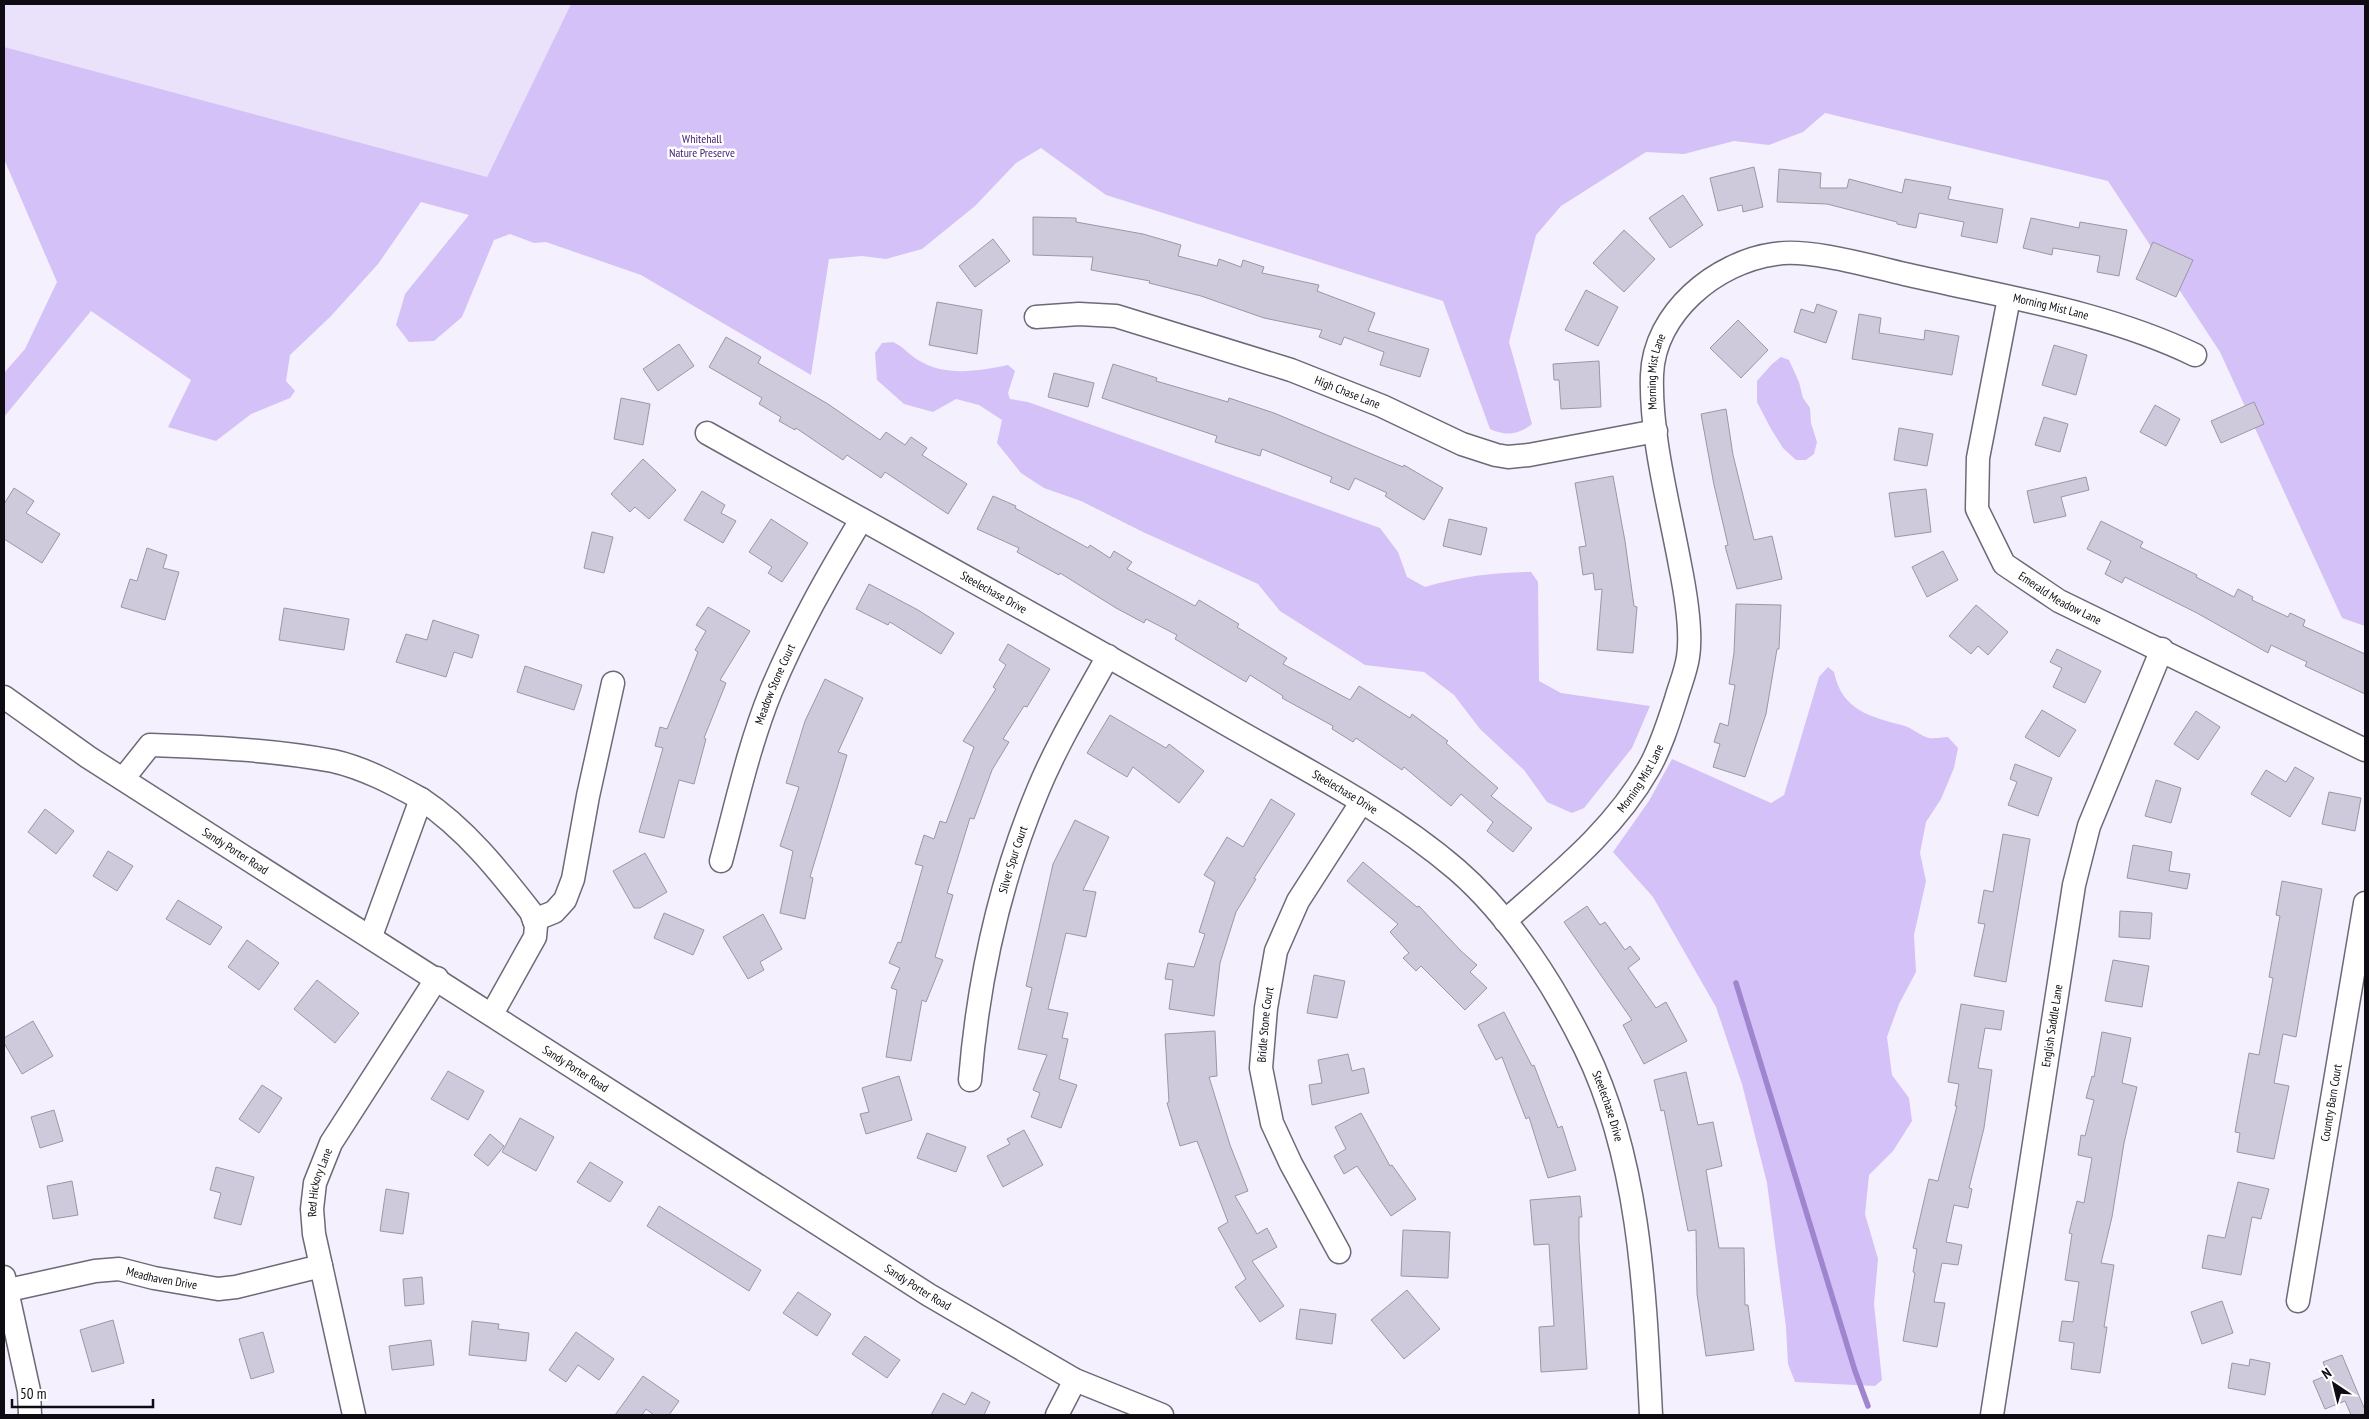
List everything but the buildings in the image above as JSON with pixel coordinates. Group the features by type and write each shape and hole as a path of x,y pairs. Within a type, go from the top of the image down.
{"street":[{"name":"Morning Mist Lane","path":"1506,921 1586,848 1621,810 1650,767 1671,714 1688,656 1686,596 1656,430 1652,373 1655,350 1663,330 1673,313 1690,297 1717,276 1744,262 1777,253 1814,256 1856,263 2078,314 2165,340 2195,355"},
{"name":"Emerald Meadow Lane","path":"2010,298 1978,458 1977,509 2004,564 2059,601 2162,649 2365,750"},
{"name":"High Chase Lane","path":"1036,317 1080,314 1116,316 1291,370 1382,406 1462,444 1496,455 1508,457 1529,455 1656,430"},
{"name":"Steelechase Drive","path":"707,433 1108,656 1361,803 1412,835 1459,872 1506,921 1540,969 1584,1047 1601,1084 1620,1146 1637,1235 1646,1314 1651,1415"},
{"name":"Meadow Stone Court","path":"720,861 751,751 774,684 796,634 862,520"},
{"name":"English Saddle Lane","path":"1992,1415 2074,885 2089,826 2162,649"},
{"name":"Silver Spur Court","path":"970,1080 981,986 994,927 1022,830 1052,759 1108,656"},
{"path":"534,920 554,912 565,900 573,879 588,796 613,683"},
{"name":"Sandy Porter Road","path":"4,697 124,779 929,1295 1075,1380 1162,1415"},
{"path":"124,779 150,745 226,747 335,762 388,780 422,799 439,811 466,836 518,895 531,912 536,926 536,937 492,1014"},
{"path":"370,936 422,799"},
{"name":"Bridle Stone Court","path":"1340,1252 1291,1164 1272,1123 1262,1068 1266,1008 1276,951 1298,901 1361,803"},
{"name":"Country Barn Court","path":"2298,1301 2365,903"},
{"name":"Red Hickory Lane","path":"354,1415 314,1234 312,1209 318,1172 331,1143 437,978"},
{"name":"Meadhaven Drive","path":"5,1286 95,1271 120,1269 154,1278 218,1288 236,1287 321,1266"},
{"path":"5,1286 29,1391 30,1415"},
{"path":"1057,1415 1075,1380"}],"shaded area":[{"path":"4,4 571,4 469,214 4,99"}],"green space":[{"name":"Whitehall Nature Preserve","path":"571,4 2365,4 2365,626 2342,618 2220,352 2108,181 1825,113 1803,132 1769,145 1734,141 1684,154 1646,152 1561,206 1536,235 1509,342 1532,424 1517,432 1501,433 1490,429 1443,301 1106,195 1041,148 1016,163 975,206 922,249 886,259 862,256 829,259 811,375 641,275 546,242 534,243 510,234 494,240 462,317 434,341 409,342 396,325 405,294 469,215 421,202 378,264 331,316 290,355 286,381 295,391 290,398 251,414 216,441 168,427 191,380 91,311 4,417 4,373 25,349 57,282 4,159 4,47 487,177"},
{"path":"893,342 918,360 939,369 974,371 1008,365 1015,371 1008,393 1010,399 1028,402 1380,528 1398,552 1407,577 1425,587 1477,576 1531,572 1538,582 1539,681 1561,693 1650,706 1632,748 1584,808 1572,813 1547,802 1524,770 1480,729 1454,695 1424,672 1365,665 1280,611 1258,584 1143,532 1081,501 1044,488 1021,473 997,443 1002,420 979,405 956,399 933,412 904,404 877,380 875,353 882,343"},
{"path":"1781,357 1789,360 1799,382 1803,398 1810,408 1811,423 1817,442 1814,454 1806,460 1796,460 1783,448 1757,402 1757,381"},
{"path":"1828,667 1834,672 1844,696 1860,710 1905,726 1929,738 1948,737 1958,748 1954,768 1941,799 1926,822 1920,853 1926,881 1914,935 1916,972 1899,1004 1887,1037 1892,1075 1909,1098 1912,1121 1893,1151 1869,1175 1865,1214 1878,1259 1874,1304 1882,1380 1875,1386 1795,1382 1788,1364 1786,1327 1767,1183 1742,1084 1716,1007 1653,897 1613,852 1649,801 1672,759 1771,803 1784,795 1819,677"}],"waterway":[{"path":"1736,983 1855,1371 1868,1406"}]}
